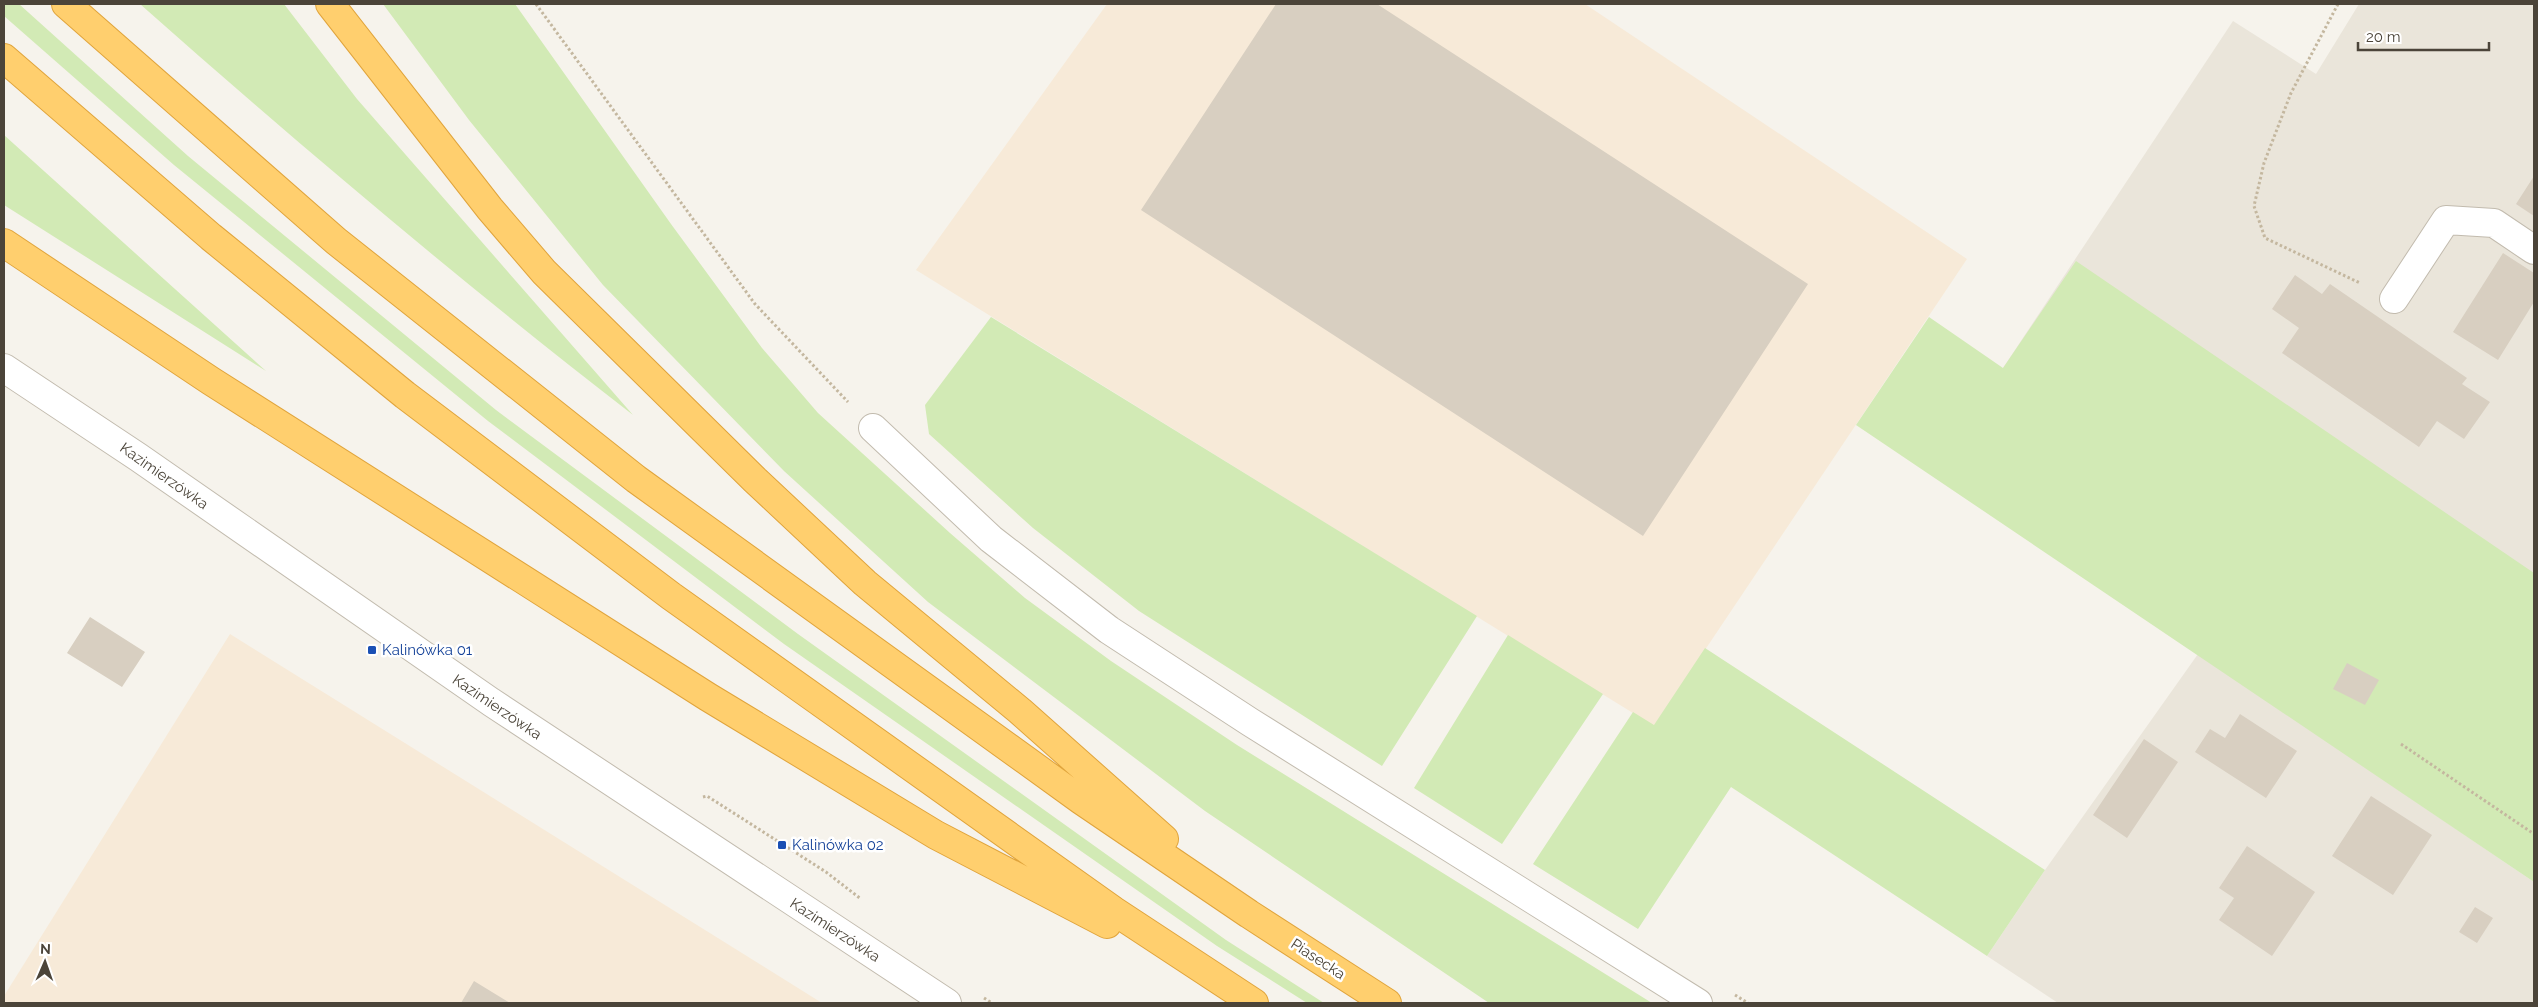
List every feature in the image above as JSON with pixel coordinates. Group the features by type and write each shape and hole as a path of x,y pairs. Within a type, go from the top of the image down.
{"highway":[{"path":"66,4 336,241 636,479 1081,800 1249,914"},
{"path":"330,4 460,172 544,272 755,480 865,583 1020,711 1249,914"},
{"path":"4,58 211,238 405,395 671,596 1114,911 1254,1003"},
{"path":"4,243 245,403 708,697 886,805 936,835 1222,982"},
{"name":"Piasecka","path":"1249,914 1387,1003"}],"street":[{"path":"2394,299 2446,220 2494,223 2534,250"},
{"name":"Kazimierzówka","path":"4,368 138,457 460,682 735,866 947,1003"},
{"path":"873,428 991,539 1109,630 1250,722 1698,1003"}],"path":[{"path":"536,4 755,304 873,428"},
{"path":"2338,4 2291,94 2264,163 2254,206 2265,238 2394,299"},
{"path":"2401,744 2534,834"}],"shaded area":[{"path":"1107,4 1585,4 1967,259 1654,726 916,270"},
{"path":"2359,4 2534,4 2534,732 2003,368 2233,21 2316,74"},
{"path":"230,634 822,1003 4,1003 4,996"},
{"path":"2198,654 2534,882 2534,1003 2058,1003 1987,956 2045,870"}],"green space":[{"path":"4,4 19,4 188,156 496,410 798,634 1226,940 1324,1003 1307,1003 1217,946 784,644 488,421 174,165 4,16"},
{"path":"140,4 284,4 357,99 633,415 383,214"},
{"path":"383,4 515,4 671,224 762,348 818,413 950,533 1025,598 1111,661 1237,745 1652,1003 1489,1003 1205,811 928,602 784,471 603,285 469,120"},
{"path":"4,135 266,371 4,205"},
{"path":"2076,261 2534,573 2534,882 1856,425 1929,317 2003,368"},
{"path":"991,317 1477,616 1382,766 1139,611 1033,528 929,434 925,405"},
{"path":"1508,635 1603,694 1502,844 1414,788"},
{"path":"1705,648 2045,870 1987,956 1731,787 1638,929 1533,864 1633,712 1654,725"}],"building":[{"path":"1276,4 1377,4 1808,284 1643,536 1141,210"},
{"path":"2534,176 2534,216 2516,204"},
{"path":"2503,253 2534,273 2534,302 2498,360 2453,332"},
{"path":"2295,275 2322,294 2330,284 2467,378 2462,384 2490,402 2464,439 2437,421 2419,447 2282,353 2299,328 2272,309"},
{"path":"90,617 145,652 122,687 67,653"},
{"path":"2347,663 2379,680 2365,705 2333,689"},
{"path":"2240,714 2297,751 2266,798 2195,752 2210,729 2225,738"},
{"path":"2144,739 2178,762 2127,838 2093,815"},
{"path":"2371,796 2432,835 2393,895 2332,856"},
{"path":"2247,846 2315,892 2272,956 2219,920 2234,898 2219,888"},
{"path":"2475,907 2493,918 2477,943 2459,932"},
{"path":"474,981 510,1003 461,1003"}],"place":[{"name":"Kalinówka 01","path":"372,650"},
{"name":"Kalinówka 02","path":"782,845"}]}
